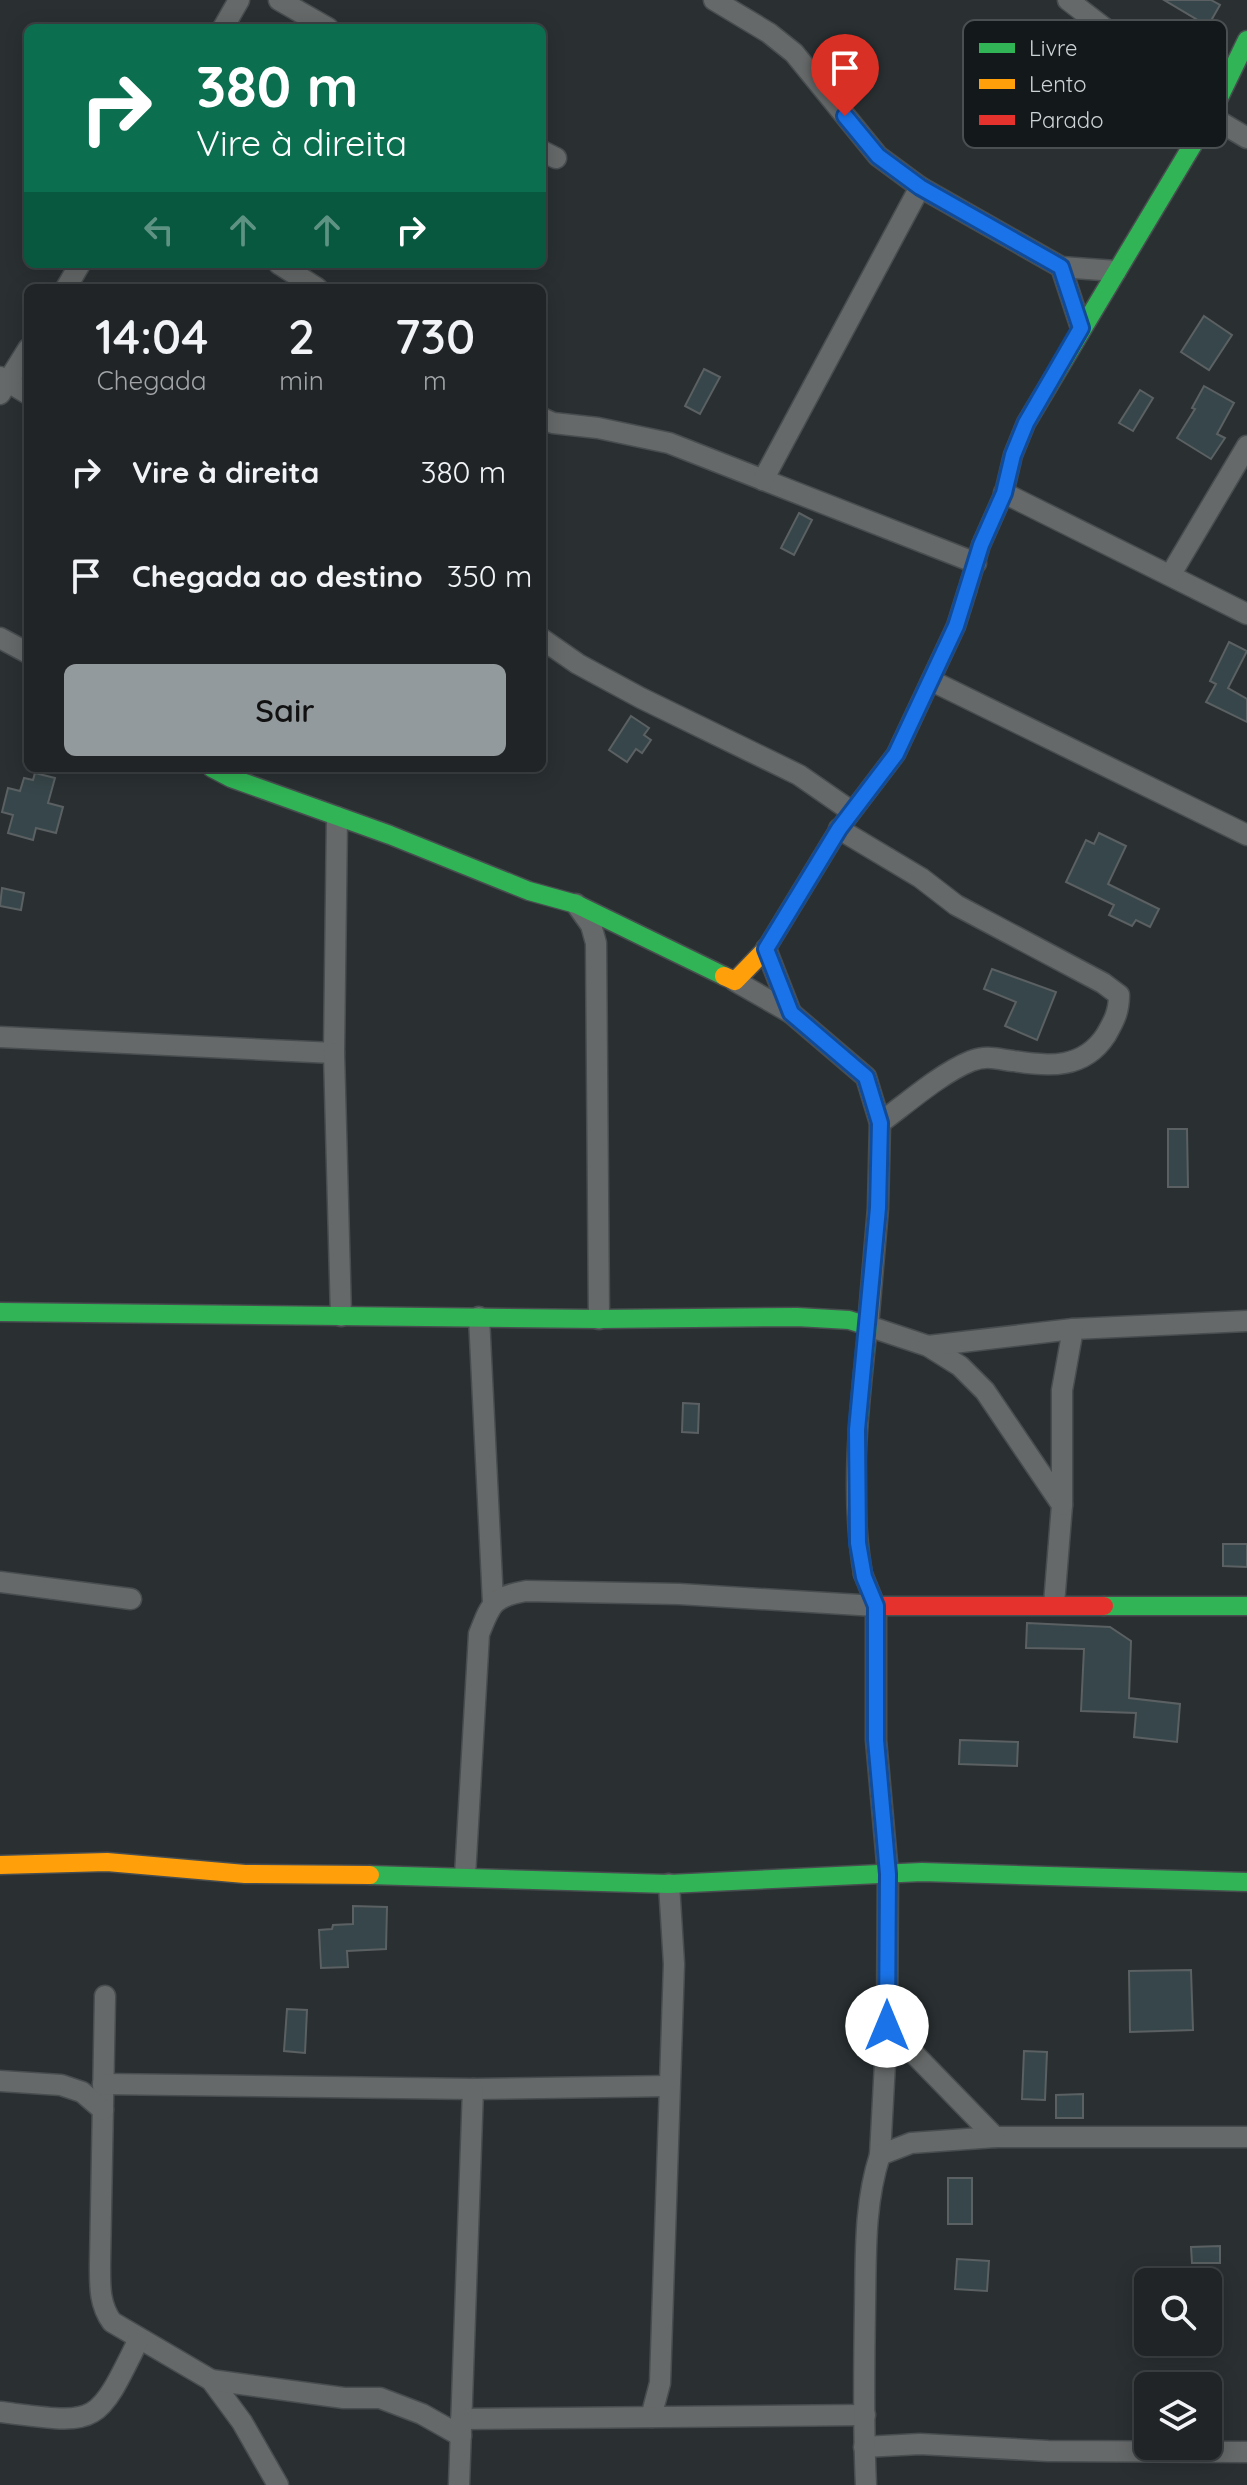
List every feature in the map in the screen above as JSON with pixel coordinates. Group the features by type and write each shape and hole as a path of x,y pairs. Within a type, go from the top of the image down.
{"street":[{"path":"225,24 239,0"},
{"path":"279,0 321,24"},
{"path":"714,0 769,33 794,53 878,156 920,187 1061,267 1116,271"},
{"path":"1068,0 1094,20"},
{"path":"1227,78 1247,40"},
{"path":"1227,126 1247,138"},
{"path":"735,981 766,949 851,811 896,754 956,626 1026,423 1191,148"},
{"path":"763,480 920,187"},
{"path":"1061,267 1081,328"},
{"path":"285,268 311,284"},
{"path":"24,355 3,384 24,392"},
{"path":"546,420 669,443 976,563"},
{"path":"1171,574 1247,446"},
{"path":"1004,493 1247,614"},
{"path":"0,638 24,651"},
{"path":"546,642 578,664 641,698 799,775 851,811"},
{"path":"932,681 1247,835"},
{"path":"220,772 529,891 576,904 735,981 791,1013 866,1077 880,1123 878,1208 857,1430 858,1543 864,1577 876,1606 876,1740 888,1874 887,2026 880,2155 871,2181 866,2223 866,2485"},
{"path":"337,817 334,1053 341,1316"},
{"path":"839,829 921,878 956,905 1103,983 1119,995 1115,1020 1099,1045 1080,1060 1063,1064 1029,1064 989,1056 969,1062 880,1123"},
{"path":"576,904 591,925 596,943 599,1319"},
{"path":"596,943 622,926"},
{"path":"766,949 791,1013"},
{"path":"0,1037 334,1053"},
{"path":"0,1312 599,1319 797,1317 849,1320 928,1346 960,1366 985,1391 1062,1505"},
{"path":"465,1876 479,1634 493,1602 479,1317"},
{"path":"928,1346 1073,1329 1247,1321"},
{"path":"1054,1604 1062,1505 1062,1390 1073,1329"},
{"path":"0,1582 131,1599"},
{"path":"493,1602 512,1593 526,1591 679,1594 876,1606 1247,1606"},
{"path":"0,1865 107,1862 245,1874 465,1876 669,1884 922,1872 1247,1882"},
{"path":"651,2417 660,2383 674,1964 669,1884"},
{"path":"105,1996 100,2292 104,2311 112,2322 211,2380 344,2398 380,2398 461,2428 651,2417 865,2415"},
{"path":"887,2026 995,2137"},
{"path":"0,2081 61,2085 82,2092 103,2110"},
{"path":"103,2084 473,2089 669,2086"},
{"path":"459,2485 473,2089"},
{"path":"880,2155 911,2143 995,2137 1247,2137"},
{"path":"0,2412 64,2420 90,2416 105,2405 139,2339"},
{"path":"211,2380 242,2422 278,2485"},
{"path":"864,2447 920,2444 1048,2451 1247,2452"}],"building":[{"path":"1164,0 1211,0 1220,5 1211,20 1198,20"},
{"path":"1204,316 1232,335 1209,370 1181,352"},
{"path":"704,369 720,377 700,414 685,406"},
{"path":"1204,386 1234,403 1217,434 1225,438 1211,459 1177,438 1195,409 1192,408"},
{"path":"1140,390 1153,398 1133,431 1119,423"},
{"path":"799,513 812,520 794,555 781,548"},
{"path":"1229,642 1247,651 1228,688 1247,699 1247,722 1206,702 1216,684 1210,681"},
{"path":"631,716 649,728 644,735 651,740 642,753 636,749 627,762 609,750"},
{"path":"35,773 55,778 48,803 63,807 56,833 36,828 33,840 8,833 13,815 2,812 8,788 20,791 24,778 33,780"},
{"path":"1099,833 1126,846 1108,884 1159,909 1150,927 1136,920 1132,926 1109,915 1114,905 1066,882 1086,840 1094,844"},
{"path":"2,888 24,893 21,910 0,906"},
{"path":"992,969 1056,992 1037,1040 1005,1026 1016,1002 984,989"},
{"path":"1168,1129 1187,1129 1188,1187 1168,1187"},
{"path":"683,1403 699,1404 698,1433 682,1432"},
{"path":"1223,1544 1247,1544 1247,1567 1223,1566"},
{"path":"1027,1623 1110,1627 1131,1641 1129,1698 1180,1704 1177,1742 1134,1737 1136,1713 1081,1711 1084,1649 1026,1648"},
{"path":"960,1740 1018,1742 1017,1766 959,1764"},
{"path":"353,1906 387,1907 386,1949 347,1951 348,1967 321,1968 319,1930 332,1929 333,1925 353,1924"},
{"path":"1191,1970 1193,2030 1130,2032 1129,1971"},
{"path":"287,2009 307,2010 305,2053 284,2051"},
{"path":"1024,2051 1047,2052 1045,2100 1022,2099"},
{"path":"1083,2094 1083,2118 1056,2118 1056,2095"},
{"path":"948,2178 972,2178 972,2224 948,2224"},
{"path":"1220,2246 1220,2263 1192,2263 1191,2247"},
{"path":"957,2259 989,2261 987,2291 955,2289"}],"traffic: fast":[{"path":"1227,81 1247,40"},
{"path":"967,591 981,545 1004,493 1013,455 1026,423 1191,148"},
{"path":"220,772 529,891 576,904 724,976"},
{"path":"0,1312 599,1319 797,1317 849,1320 868,1326 856,1481 863,1574"},
{"path":"1104,1606 1247,1606"},
{"path":"370,1875 669,1884 922,1872 1247,1882"}],"traffic: slow":[{"path":"724,976 735,981 766,949 839,829 896,754 956,626 967,591"},
{"path":"0,1865 107,1862 245,1874 370,1875"}],"traffic: jam":[{"path":"863,1574 876,1606 1104,1606"}],"route":[{"path":"845,116 878,156 920,187 1061,267 1081,328 1026,423 1013,455 1004,493 981,545 956,626 896,754 839,829 766,949 791,1013 866,1077 880,1123 878,1208 857,1430 858,1543 864,1577 876,1606 876,1740 888,1874 887,2026"}]}
